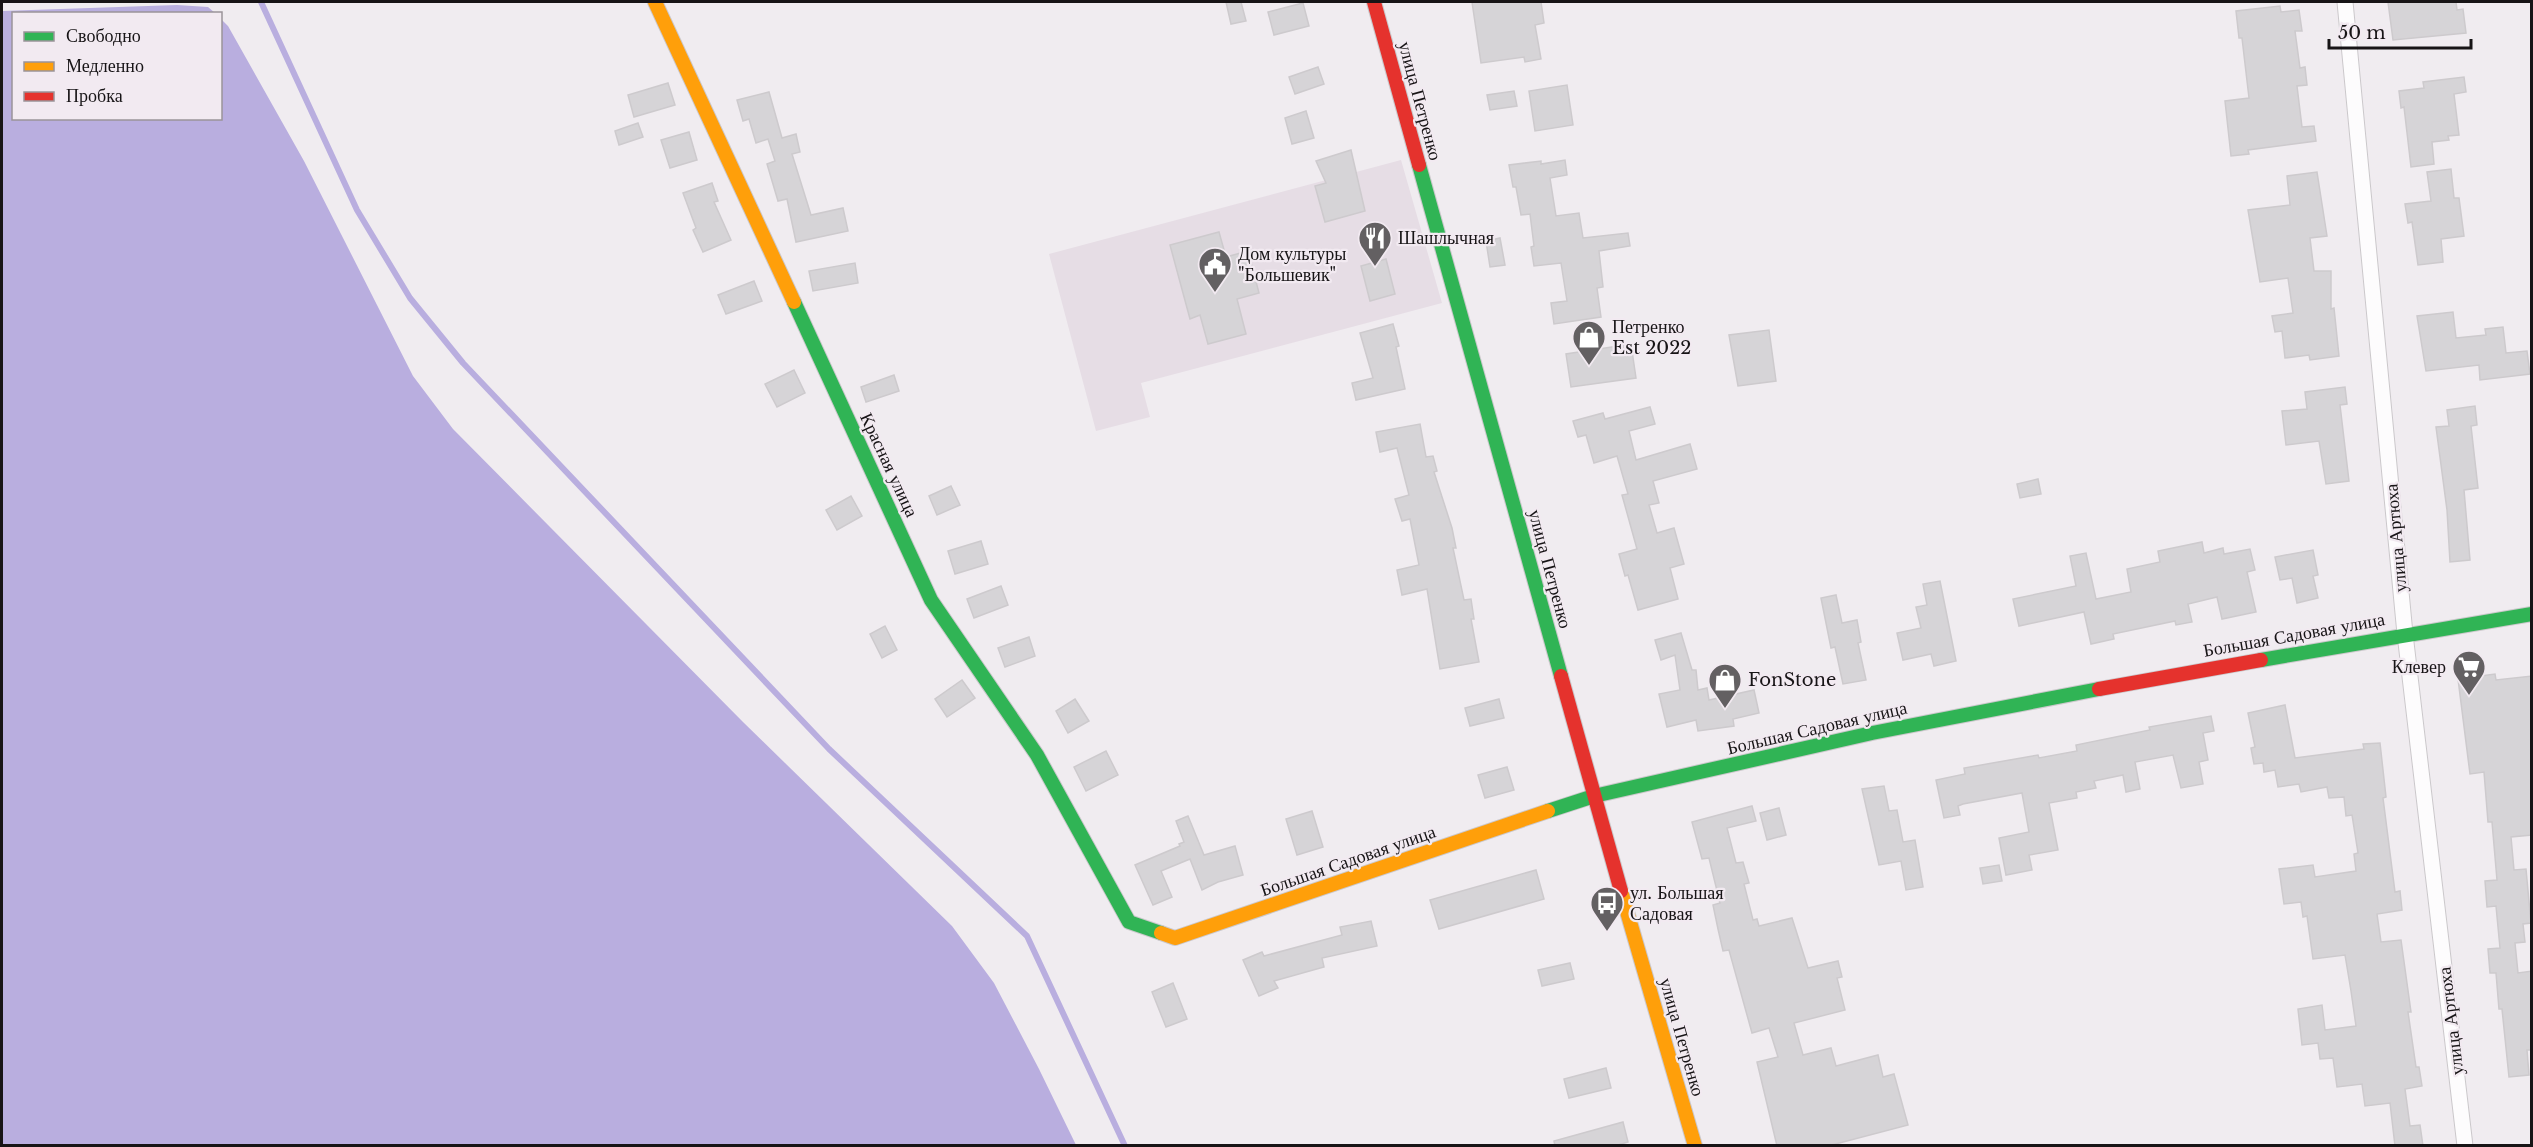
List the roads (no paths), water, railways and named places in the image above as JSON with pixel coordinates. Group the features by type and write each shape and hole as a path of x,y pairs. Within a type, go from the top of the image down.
{"street":[{"name":"Красная улица","path":"655,2 931,600 1037,754 1129,922"},
{"name":"улица Петренко","path":"1374,2 1594,796 1695,1146"},
{"name":"улица Артюха","path":"2345,2 2405,634 2465,1146"},
{"name":"Большая Садовая улица","path":"1129,922 1175,938 1594,796 2016,704 2405,634 2532,614"}],"waterway":[{"path":"261,2 357,210 410,298 463,363 829,749 1027,936 1125,1146"}],"place":[{"name":"Шашлычная","path":"1375,267"},
{"name":"Дом культуры \"Большевик\"","path":"1215,293"},
{"name":"Петренко Est 2022","path":"1589,366"},
{"name":"Клевер","path":"2469,696"},
{"name":"FonStone","path":"1725,709"},
{"name":"ул. Большая Садовая","path":"1607,932"}]}
